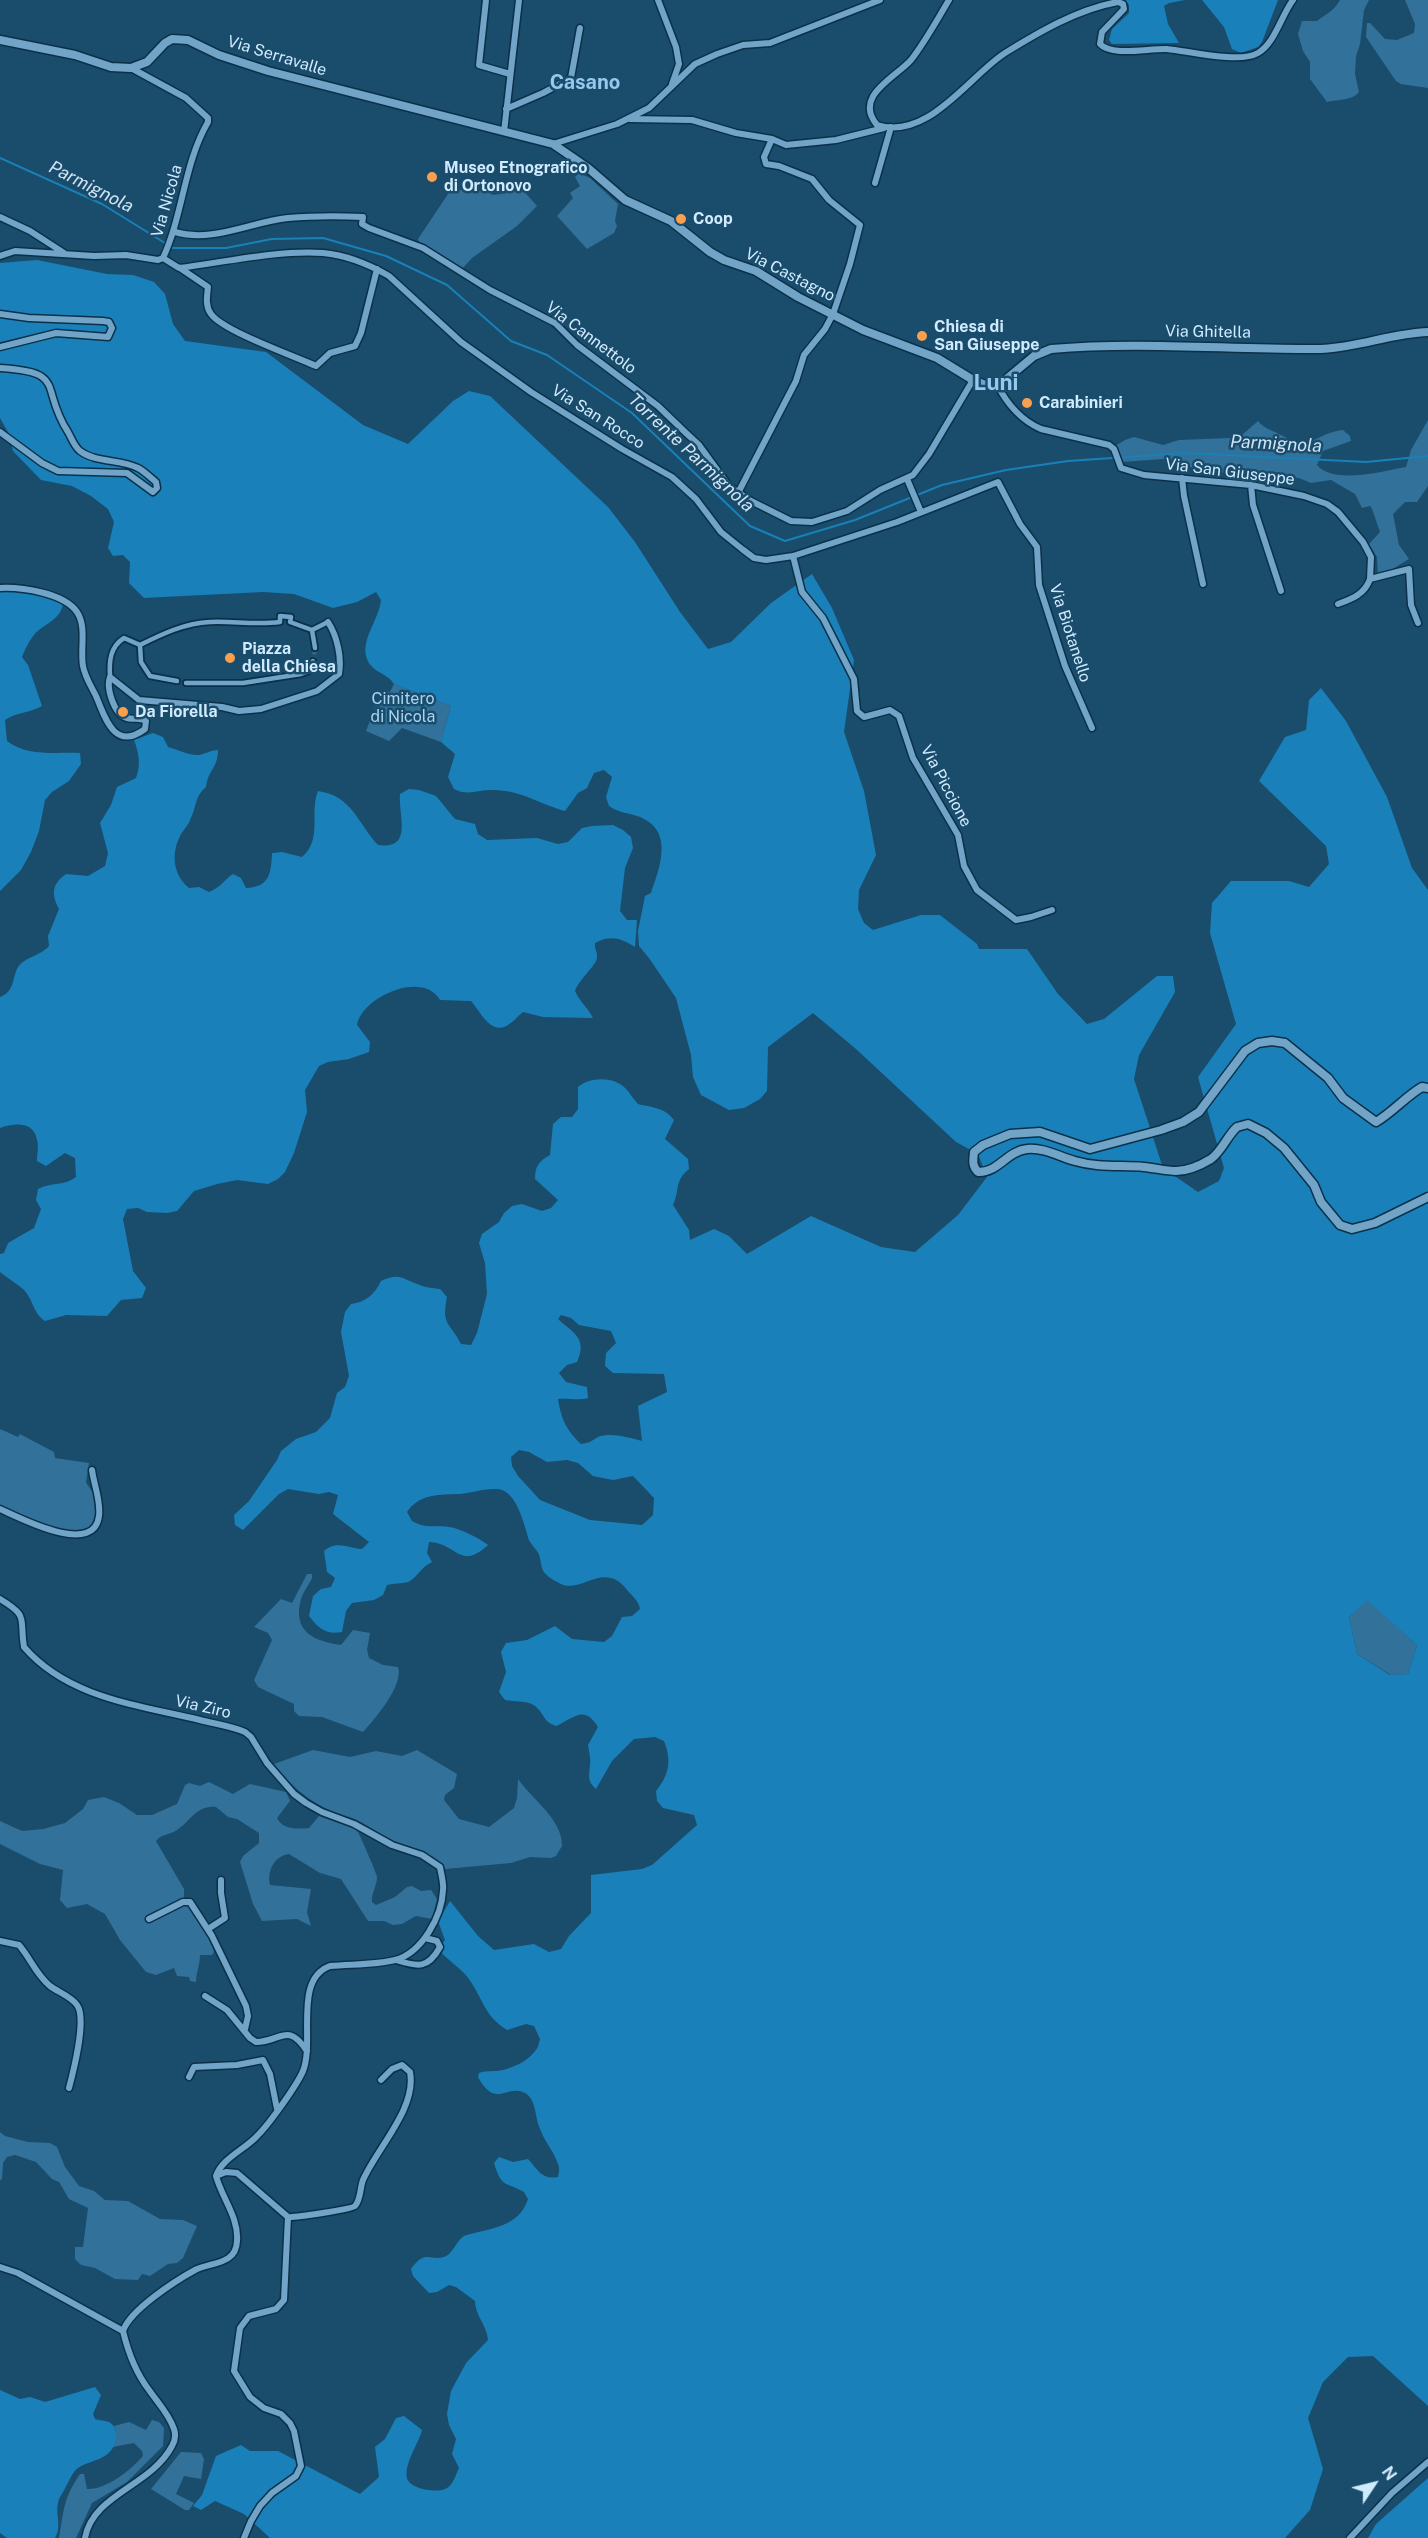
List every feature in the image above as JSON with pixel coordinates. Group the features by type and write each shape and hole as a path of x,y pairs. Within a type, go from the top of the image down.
{"street":[{"path":"486,0 479,65 510,74"},
{"path":"504,132 519,0"},
{"path":"658,0 680,64 671,88"},
{"path":"553,144 626,119 649,108 695,64 717,54 742,45 771,43 880,0"},
{"path":"888,128 877,125 870,112 870,102 875,92 910,61 949,0"},
{"path":"626,119 692,120 736,133 772,139 786,145 836,140 901,127 930,116 1002,55 1049,27 1102,4 1118,2 1123,4 1124,9 1102,32 1100,44 1104,48 1113,51 1163,49 1243,58 1258,53 1269,42 1293,0"},
{"path":"506,109 553,89 571,78 580,28"},
{"name":"Via Serravalle","path":"131,68 147,62 165,42 172,39 188,40 219,55 268,71 553,144"},
{"path":"1,40 75,55 111,67 131,68"},
{"name":"Via Nicola","path":"0,256 15,251 126,255 158,260 163,258 173,235 193,157 208,118 186,98 131,68"},
{"path":"875,183 888,128"},
{"path":"772,139 764,157 766,164 779,166 812,179 829,200 859,223 850,264 833,314 804,355 796,381 738,493 791,521 802,523 847,511 880,490 907,479 918,470 973,380"},
{"name":"Via Castagno","path":"553,144 588,168 625,200 671,220 710,252 756,271 798,297 862,330 937,358 973,380 988,386 998,386"},
{"path":"0,217 30,231 64,253"},
{"name":"Via Cannettolo","path":"173,235 223,232 286,218 363,217 363,224 369,228 423,248 490,290 555,323 577,345 658,406 699,445 729,486 738,493"},
{"name":"Via San Rocco","path":"179,268 295,253 325,253 377,269 389,276 461,342 531,392 622,449 672,477 696,499 721,532 754,558 782,560 897,522 919,508 998,482"},
{"path":"163,258 208,287 206,303 211,315 228,327 316,366 330,353 355,346 361,333 377,269"},
{"path":"0,314 29,318 103,321 109,322 112,328 108,337 56,333 0,346"},
{"name":"Via Ghitella","path":"998,386 1034,356 1051,349 1338,348 1414,332 1428,332"},
{"path":"0,368 26,369 45,377 50,384 60,423 82,452 138,468 156,482 157,488 153,492 127,473 58,471 42,463 0,432"},
{"name":"Via San Giuseppe","path":"998,386 1005,399 1032,425 1109,445 1114,449 1120,466 1144,475 1251,485 1304,496 1327,504 1338,513 1368,550 1371,557 1370,579"},
{"path":"1182,478 1203,584"},
{"path":"907,479 919,508"},
{"name":"Via Biotanello","path":"998,482 1020,524 1037,547 1036,568 1040,585 1065,666 1092,728"},
{"path":"1251,485 1253,505 1281,591"},
{"name":"Via Piccione","path":"793,556 802,592 823,618 854,679 857,711 864,717 890,710 899,716 914,758 958,835 964,866 977,890 1016,920 1052,910"},
{"path":"1338,604 1356,597 1368,586 1370,579 1409,569 1411,605 1418,623"},
{"path":"0,588 63,598 78,612 85,675 107,724 122,735 127,736 142,731 146,726 144,719 127,718 117,711 109,682 109,667 116,644 124,638 140,645 181,627 209,622 260,624 280,622 280,616 291,617 290,622 312,630 328,622 335,637 339,656 339,674 316,691 261,709 238,711 222,706 139,700 110,677"},
{"path":"312,630 315,648"},
{"path":"140,645 141,662 150,676 177,681"},
{"path":"186,683 243,682 301,674 309,671 312,661"},
{"path":"1428,1088 1422,1087 1414,1092 1390,1114 1376,1122 1343,1098 1328,1078 1285,1043 1272,1041 1258,1043 1245,1051 1198,1112 1183,1122 1140,1137 1090,1149 1040,1132 1010,1134 983,1145 974,1152 973,1160 978,1172 984,1173 1011,1153 1027,1148 1105,1167 1142,1167 1177,1171 1199,1166 1213,1157 1237,1127 1248,1124 1266,1133 1284,1148 1314,1185 1321,1202 1340,1225 1352,1229 1375,1224 1428,1197"},
{"path":"0,1509 43,1528 79,1536 87,1533 94,1529 99,1519 92,1470"},
{"name":"Via Ziro","path":"0,1599 17,1611 23,1619 24,1647 65,1681 81,1690 245,1732 251,1737 267,1763 294,1794 306,1803 322,1812 354,1824 392,1845 422,1855 440,1867 444,1889 425,1938"},
{"path":"208,1929 225,1918 221,1880"},
{"path":"148,1919 183,1902 190,1902 208,1929 246,2006 248,2016 245,2029"},
{"path":"123,2331 127,2321 154,2298 194,2271 221,2263 235,2251 237,2243 235,2222 216,2176 222,2165 259,2134 303,2071 307,2052 309,1999 313,1981 322,1968 396,1960 412,1965 425,1964 433,1959 440,1947 436,1941 425,1938 414,1949 396,1960"},
{"path":"0,1941 19,1945 36,1972 50,1986 76,2003 79,2008 78,2047 69,2088"},
{"path":"205,1996 227,2010 256,2042 283,2034 298,2039 307,2052"},
{"path":"298,2039 307,2034"},
{"path":"189,2077 194,2067 237,2065 263,2060 270,2074 277,2109"},
{"path":"216,2176 226,2172 237,2173 288,2217 295,2218 315,2212 350,2209 356,2206 363,2179 401,2115 411,2088 410,2072 402,2066 395,2067 381,2080"},
{"path":"244,2538 260,2506 272,2493 296,2476 301,2466 294,2431 290,2423 281,2414 264,2408 250,2397 234,2371 240,2328 249,2316 276,2309 284,2300 288,2217"},
{"path":"0,2267 18,2273 123,2331 138,2373 166,2413 176,2434 169,2451 145,2478 113,2498 97,2512 89,2522 85,2538"},
{"path":"1350,2538 1392,2493 1428,2462"}],"green space":[{"path":"1340,0 1369,0 1364,10 1360,44 1356,56 1355,74 1359,92 1349,98 1327,102 1310,79 1310,62 1303,51 1298,34 1302,21 1317,21 1332,10"},
{"path":"1405,0 1428,0 1428,88 1401,84 1396,81 1366,37 1367,23 1370,23 1385,39 1397,40 1414,33 1415,24"},
{"path":"579,173 590,178 618,204 615,221 617,226 614,233 587,249 557,216 573,198 570,193 580,186 575,177"},
{"path":"507,187 520,187 537,206 517,226 472,258 463,268 419,242 418,239 450,191 478,190 493,195 507,193"},
{"path":"1428,420 1428,486 1417,502 1405,502 1393,514 1399,545 1409,559 1381,576 1378,576 1377,557 1369,544 1380,532 1372,509 1370,506 1362,508 1355,494 1331,480 1311,483 1299,478 1247,477 1185,466 1164,459 1121,462 1115,446 1134,437 1163,445 1179,440 1230,438 1242,435 1258,421 1270,430 1300,442 1312,441 1343,430 1350,436 1351,441 1323,451 1317,465 1335,474 1359,475 1406,467 1411,450"},
{"name":"Cimitero di Nicola","path":"394,684 451,706 441,742 402,728 389,741 366,731 382,690 390,692"},
{"path":"0,1429 18,1437 20,1434 54,1452 55,1458 89,1463 86,1482 96,1498 97,1516 88,1529 64,1531 50,1528 0,1507"},
{"path":"307,1574 312,1574 312,1578 302,1596 299,1610 300,1620 307,1633 322,1641 341,1645 353,1630 370,1633 367,1650 369,1658 383,1665 398,1667 399,1674 393,1692 363,1732 322,1717 299,1716 294,1711 294,1704 258,1687 254,1680 272,1640 268,1633 254,1627 281,1599 292,1603"},
{"path":"1367,1599 1417,1645 1408,1674 1391,1675 1357,1654 1349,1617"},
{"path":"313,1750 350,1757 376,1751 402,1756 417,1750 457,1774 454,1788 445,1795 444,1800 459,1819 489,1827 514,1808 518,1779 558,1827 562,1846 556,1856 551,1858 530,1857 511,1863 445,1869 430,1855 398,1843 357,1820 314,1802 286,1779 274,1764"},
{"path":"209,1782 233,1794 250,1784 286,1792 290,1801 277,1818 287,1827 309,1828 319,1816 354,1828 360,1836 377,1877 372,1902 376,1905 395,1897 407,1887 412,1886 421,1891 431,1890 437,1899 432,1919 416,1916 402,1924 393,1925 384,1921 368,1921 341,1879 320,1873 289,1854 279,1858 273,1865 270,1885 311,1889 307,1912 311,1926 297,1919 262,1921 253,1904 240,1862 243,1856 259,1843 259,1833 237,1819 228,1817 216,1807 203,1808 177,1830 156,1841 184,1889 184,1898 209,1936 214,1952 212,1955 200,1955 196,1982 190,1981 189,1977 177,1976 174,1968 156,1975 146,1972 120,1940 105,1914 87,1904 67,1908 60,1900 63,1870 40,1864 0,1844 0,1821 22,1831 43,1829 65,1823 83,1809 88,1800 104,1797 119,1803 137,1815 152,1815 177,1804 185,1785 189,1783 200,1786"},
{"path":"0,2132 5,2136 28,2142 50,2143 57,2147 65,2167 79,2186 94,2191 105,2200 128,2201 160,2219 183,2220 197,2226 183,2258 177,2263 168,2264 150,2276 142,2274 138,2280 115,2279 95,2268 81,2265 75,2259 75,2247 83,2247 88,2208 69,2199 59,2182 52,2179 36,2162 15,2155 7,2157 3,2163 0,2180"},
{"path":"152,2420 159,2422 164,2428 163,2446 127,2482 92,2503 76,2538 59,2538 67,2498 80,2474 84,2474 87,2489 102,2486 118,2478 143,2456 142,2451 134,2443 112,2447 116,2431 114,2426 129,2422 146,2430"},
{"path":"181,2452 201,2453 204,2459 201,2479 184,2476 176,2494 194,2503 189,2510 185,2510 151,2489"}],"shaded area":[{"path":"1125,0 1185,0 1164,6 1168,24 1179,43 1112,44 1109,40 1112,29 1129,13 1129,5"},
{"path":"1202,0 1278,0 1262,42 1258,47 1241,53 1232,49 1224,27"},
{"path":"37,260 107,274 133,275 154,282 165,294 173,324 185,341 266,352 363,425 408,444 453,401 469,391 490,396 608,507 635,542 680,612 708,649 731,642 771,603 812,574 832,608 854,660 844,732 864,791 876,855 859,890 858,909 864,923 873,930 921,915 940,915 977,944 979,949 1027,949 1058,994 1087,1024 1104,1019 1157,976 1173,976 1175,992 1139,1055 1134,1079 1163,1168 1198,1192 1219,1181 1224,1168 1198,1077 1236,1024 1210,933 1212,903 1231,881 1289,881 1309,887 1329,864 1326,846 1259,781 1285,737 1306,730 1309,700 1321,688 1346,721 1387,797 1412,868 1428,890 1428,2406 1373,2356 1348,2357 1323,2382 1308,2418 1323,2469 1310,2510 1285,2538 270,2538 244,2514 215,2501 201,2510 193,2506 202,2495 216,2456 241,2445 250,2451 278,2451 360,2494 379,2477 375,2447 385,2439 396,2418 404,2416 422,2430 408,2466 409,2482 418,2488 438,2491 451,2484 459,2468 452,2454 456,2439 449,2425 447,2414 451,2391 466,2363 488,2340 475,2301 456,2287 449,2285 437,2292 429,2293 413,2276 411,2269 424,2257 444,2257 464,2236 502,2225 518,2216 524,2209 528,2199 524,2192 505,2183 499,2177 494,2163 499,2157 513,2162 528,2159 544,2176 553,2178 558,2177 559,2169 541,2131 529,2096 518,2091 501,2094 490,2092 478,2077 482,2072 500,2071 513,2067 531,2056 538,2047 540,2039 534,2026 526,2024 507,2030 494,2019 468,1977 438,1949 445,1940 438,1921 450,1901 478,1936 494,1950 534,1944 549,1952 561,1949 569,1936 591,1913 591,1875 642,1869 652,1865 697,1825 694,1815 663,1808 657,1801 656,1791 668,1768 668,1755 664,1741 655,1737 634,1739 612,1761 596,1789 589,1775 588,1745 598,1727 593,1720 583,1714 556,1726 548,1722 532,1704 505,1700 499,1692 506,1672 501,1652 506,1643 527,1640 555,1626 572,1639 604,1642 612,1636 622,1617 632,1616 640,1609 637,1601 628,1591 619,1582 610,1578 601,1577 567,1586 547,1575 543,1571 538,1553 529,1540 519,1509 510,1495 504,1491 492,1489 435,1495 412,1506 407,1512 412,1521 426,1526 453,1528 470,1534 488,1545 471,1556 464,1556 438,1543 429,1542 427,1553 432,1562 408,1582 387,1585 383,1595 374,1600 352,1603 346,1611 342,1632 323,1630 309,1616 313,1596 321,1589 331,1587 335,1578 327,1572 324,1551 338,1545 362,1549 369,1542 333,1514 338,1495 329,1492 319,1494 288,1489 279,1494 243,1530 235,1525 234,1515 249,1501 281,1451 296,1439 316,1432 330,1418 337,1393 345,1387 349,1376 341,1332 345,1312 351,1304 369,1297 381,1281 401,1277 425,1287 440,1289 447,1297 445,1313 448,1323 461,1344 471,1345 477,1333 487,1294 485,1263 479,1243 482,1234 499,1222 512,1206 522,1204 542,1211 551,1208 558,1200 535,1179 537,1167 550,1155 553,1124 561,1117 572,1117 578,1109 578,1087 589,1081 602,1079 615,1082 621,1085 638,1104 662,1110 674,1120 665,1139 688,1159 689,1169 679,1182 673,1205 689,1230 690,1240 714,1229 729,1236 747,1254 811,1216 881,1247 915,1252 958,1215 987,1177 978,1154 956,1142 856,1049 813,1013 768,1047 767,1091 760,1099 744,1108 729,1110 701,1095 693,1077 691,1055 676,998 639,946 638,931 645,896 651,893 662,850 657,831 651,823 640,817 620,812 609,806 606,797 612,777 604,770 594,773 587,788 578,793 565,811 501,790 468,792 454,789 448,777 455,754 441,742 451,706 394,684 369,663 366,655 367,640 381,600 376,592 357,602 333,608 294,594 263,592 144,598 129,583 130,562 123,555 113,556 108,548 114,522 108,509 91,496 72,486 41,480 13,451 8,432 0,418 0,263","holes":["561,1315 571,1318 579,1325 611,1331 616,1343 606,1353 605,1366 613,1373 664,1374 667,1392 638,1406 642,1441 608,1435 581,1444 568,1429 558,1399 588,1398 587,1387 566,1382 559,1373 567,1365 577,1362 581,1347 574,1332 558,1319","519,1450 529,1452 547,1462 567,1460 578,1463 593,1476 613,1480 633,1476 654,1498 653,1515 642,1525 590,1520 540,1500 518,1476 512,1466 511,1457","1367,1600 1417,1645 1408,1674 1390,1675 1357,1654 1349,1617"]},
{"path":"8,589 49,597 63,604 59,614 32,637 22,657 28,665 42,706 5,720 7,741 33,752 80,753 81,764 69,781 52,792 45,800 39,831 31,852 21,870 0,891 0,592"},
{"path":"153,733 163,737 168,747 187,753 199,755 218,750 206,787 198,798 175,850 177,871 189,888 199,887 209,892 233,874 241,878 246,888 254,887 268,878 272,853 282,852 302,857 308,850 314,834 318,791 339,798 353,811 378,845 389,845 396,842 402,829 400,794 409,789 419,790 436,796 455,819 475,824 478,834 487,840 537,838 558,844 568,842 582,828 613,825 623,830 631,837 633,848 625,868 620,911 627,920 637,920 635,947 625,941 615,939 595,943 596,961 575,991 593,1018 543,1017 523,1012 502,1028 491,1025 471,1001 440,1000 432,991 421,987 408,987 381,997 361,1015 357,1025 370,1042 369,1052 319,1066 305,1090 307,1112 294,1153 285,1172 278,1179 268,1184 237,1180 194,1191 177,1211 167,1213 147,1212 138,1208 127,1209 123,1219 133,1271 146,1288 142,1298 121,1300 107,1316 66,1315 45,1321 38,1314 23,1289 0,1272 0,1254 4,1253 8,1243 34,1228 41,1209 36,1200 38,1189 67,1182 76,1177 75,1158 65,1153 46,1166 37,1161 38,1142 32,1129 23,1125 0,1128 0,997 10,989 20,965 49,946 48,936 59,909 54,894 58,882 66,874 88,876 105,866 108,853 100,823 111,805 117,787 136,778 139,759 134,740"},
{"path":"95,2387 101,2395 93,2414 95,2419 109,2422 116,2433 115,2443 111,2450 99,2459 85,2464 72,2475 58,2502 58,2528 55,2538 7,2538 0,2533 0,2390 20,2399 30,2397 45,2402"},
{"path":"1428,2478 1428,2538 1368,2538 1376,2524"}],"waterway":[{"name":"Torrente Parmignola","path":"0,158 102,204 173,248 226,248 272,239 323,238 386,256 447,285 511,341 547,355 632,413 750,526 785,541 855,520 942,485 1006,470 1068,461 1186,453 1366,462 1428,456"}],"tunnel":[{"path":"313,661 315,648"}],"place":[{"name":"Museo Etnografico di Ortonovo","path":"432,177"},
{"name":"Coop","path":"681,219"},
{"name":"Chiesa di San Giuseppe","path":"922,336"},
{"name":"Carabinieri","path":"1027,403"},
{"name":"Piazza della Chiesa","path":"230,658"},
{"name":"Da Fiorella","path":"123,712"}],"district":[{"name":"Casano","path":"585,83"},
{"name":"Luni","path":"996,383"}],"water label":[{"name":"Parmignola","path":"91,187"},
{"name":"Parmignola","path":"1276,444"}]}
